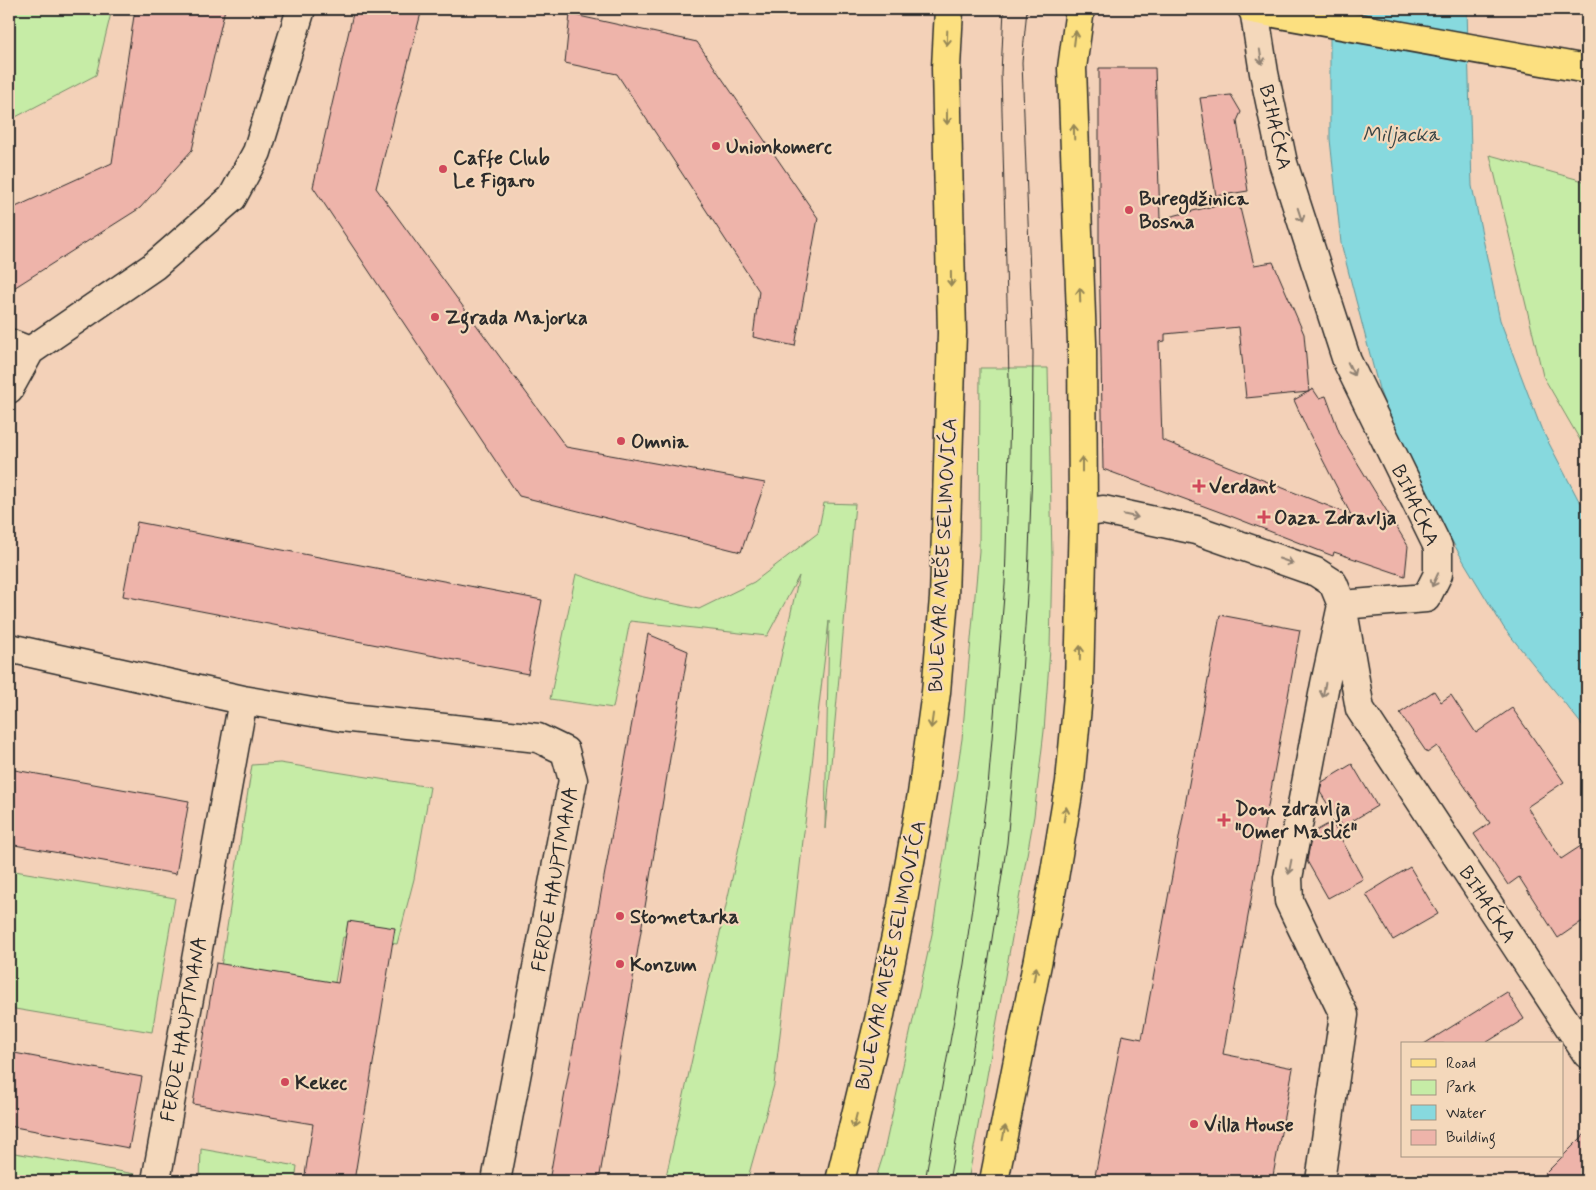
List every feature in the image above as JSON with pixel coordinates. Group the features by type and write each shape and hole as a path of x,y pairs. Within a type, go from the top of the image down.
{"main road":[{"name":"BULEVAR MEŠE SELIMOVIĆA","path":"840,1181 879,1020 902,906 922,794 936,692 944,598 952,333 946,68 949,9"},
{"path":"994,1181 1054,878 1070,782 1079,685 1083,513 1082,343 1072,68 1080,9"},
{"path":"1253,9 1587,69"}],"street":[{"path":"9,389 20,347 38,344 154,266 232,198 257,152 301,9"},
{"name":"BIHAĆKA","path":"1253,9 1283,163 1347,361 1438,547 1438,574 1426,598 1342,605 1360,709 1587,1054"},
{"path":"1083,513 1103,510 1196,530 1316,572 1333,583 1342,605 1288,878 1289,901 1344,1015 1320,1181"},
{"name":"FERDE HAUPTMANA","path":"9,648 243,700 341,717 538,738 565,751 574,780 496,1181"},
{"name":"FERDE HAUPTMANA","path":"156,1181 243,700"}],"green space":[{"path":"9,9 112,9 96,75 10,120 9,125"},
{"path":"1490,155 1587,182 1587,452 1543,376"},
{"path":"980,368 1048,368 1052,557 1050,649 1044,731 1034,816 968,1181 875,1181 883,1156 932,934 962,739 979,551"},
{"path":"824,503 855,504 825,829 829,621 774,1085 747,1181 665,1181 799,576 767,636 630,621 613,708 550,699 576,574 639,596 699,609 754,582 818,533"},
{"path":"280,763 430,787 414,879 397,944 343,937 331,1005 218,986 252,765"},
{"path":"9,870 175,898 152,1032 9,1008"},
{"path":"201,1149 297,1166 295,1181 200,1181"},
{"path":"9,1152 135,1174 134,1181 9,1181"}],"water":[{"name":"Miljacka","path":"1330,9 1467,9 1472,186 1500,320 1541,428 1578,499 1587,509 1587,731 1504,628 1405,458 1379,389 1341,243 1330,139"}],"building":[{"path":"135,9 225,9 192,150 140,208 9,291 9,210 112,163"},
{"name":"Zgrada Majorka","path":"354,9 422,9 376,188 566,447 765,483 741,552 519,496 313,187"},
{"name":"Unionkomerc","path":"570,14 697,42 818,218 795,346 753,337 759,291 617,74 565,63"},
{"path":"1099,68 1155,68 1160,219 1238,200 1254,265 1273,262 1304,334 1309,391 1313,389 1319,398 1326,396 1340,434 1408,546 1405,576 1334,552 1333,556 1103,469 1099,243","holes":["1239,327 1246,398 1308,392 1294,400 1351,515 1162,440 1159,342 1165,341 1165,334"]},
{"path":"1231,95 1241,112 1237,121 1248,191 1216,196 1200,98"},
{"path":"137,522 542,600 528,674 123,596"},
{"path":"1220,615 1300,630 1223,1054 1293,1068 1272,1181 1094,1181 1122,1035 1142,1039"},
{"name":"Stometarka","path":"648,634 688,651 599,1181 549,1181"},
{"path":"1434,691 1441,702 1451,695 1476,733 1512,708 1564,782 1527,807 1561,859 1587,842 1587,918 1558,938 1519,877 1508,885 1474,834 1490,823 1437,746 1427,753 1400,713"},
{"path":"1352,764 1377,806 1342,827 1320,792 1322,782"},
{"path":"9,769 189,801 176,874 9,844"},
{"path":"1332,822 1363,879 1328,898 1307,861 1312,833"},
{"path":"1410,867 1438,914 1393,940 1366,894"},
{"path":"348,921 395,928 354,1181 304,1181 313,1124 193,1104 216,963 338,983"},
{"path":"1507,992 1524,1019 1487,1042 1427,1042"},
{"path":"9,1052 142,1077 129,1148 9,1126"},
{"path":"1587,1132 1587,1181 1538,1181 1561,1158 1564,1158 1564,1155"}],"tram line":[{"path":"925,1181 964,964 976,879 988,787 1005,584 1010,416 1001,73 1004,9"},
{"path":"949,1181 989,958 1007,843 1022,673 1032,469 1033,353 1022,62 1027,9"}],"place":[{"name":"Unionkomerc","path":"716,146"},
{"name":"Caffe Club Le Figaro","path":"443,169"},
{"name":"Buregdžinica Bosna","path":"1129,210"},
{"name":"Zgrada Majorka","path":"435,317"},
{"name":"Omnia","path":"621,441"},
{"name":"Verdant","path":"1199,486"},
{"name":"Oaza Zdravlja","path":"1264,517"},
{"name":"Dom zdravlja \"Omer Maslić\"","path":"1224,820"},
{"name":"Stometarka","path":"620,916"},
{"name":"Konzum","path":"620,964"},
{"name":"Kekec","path":"285,1082"},
{"name":"Villa House","path":"1194,1124"}]}
